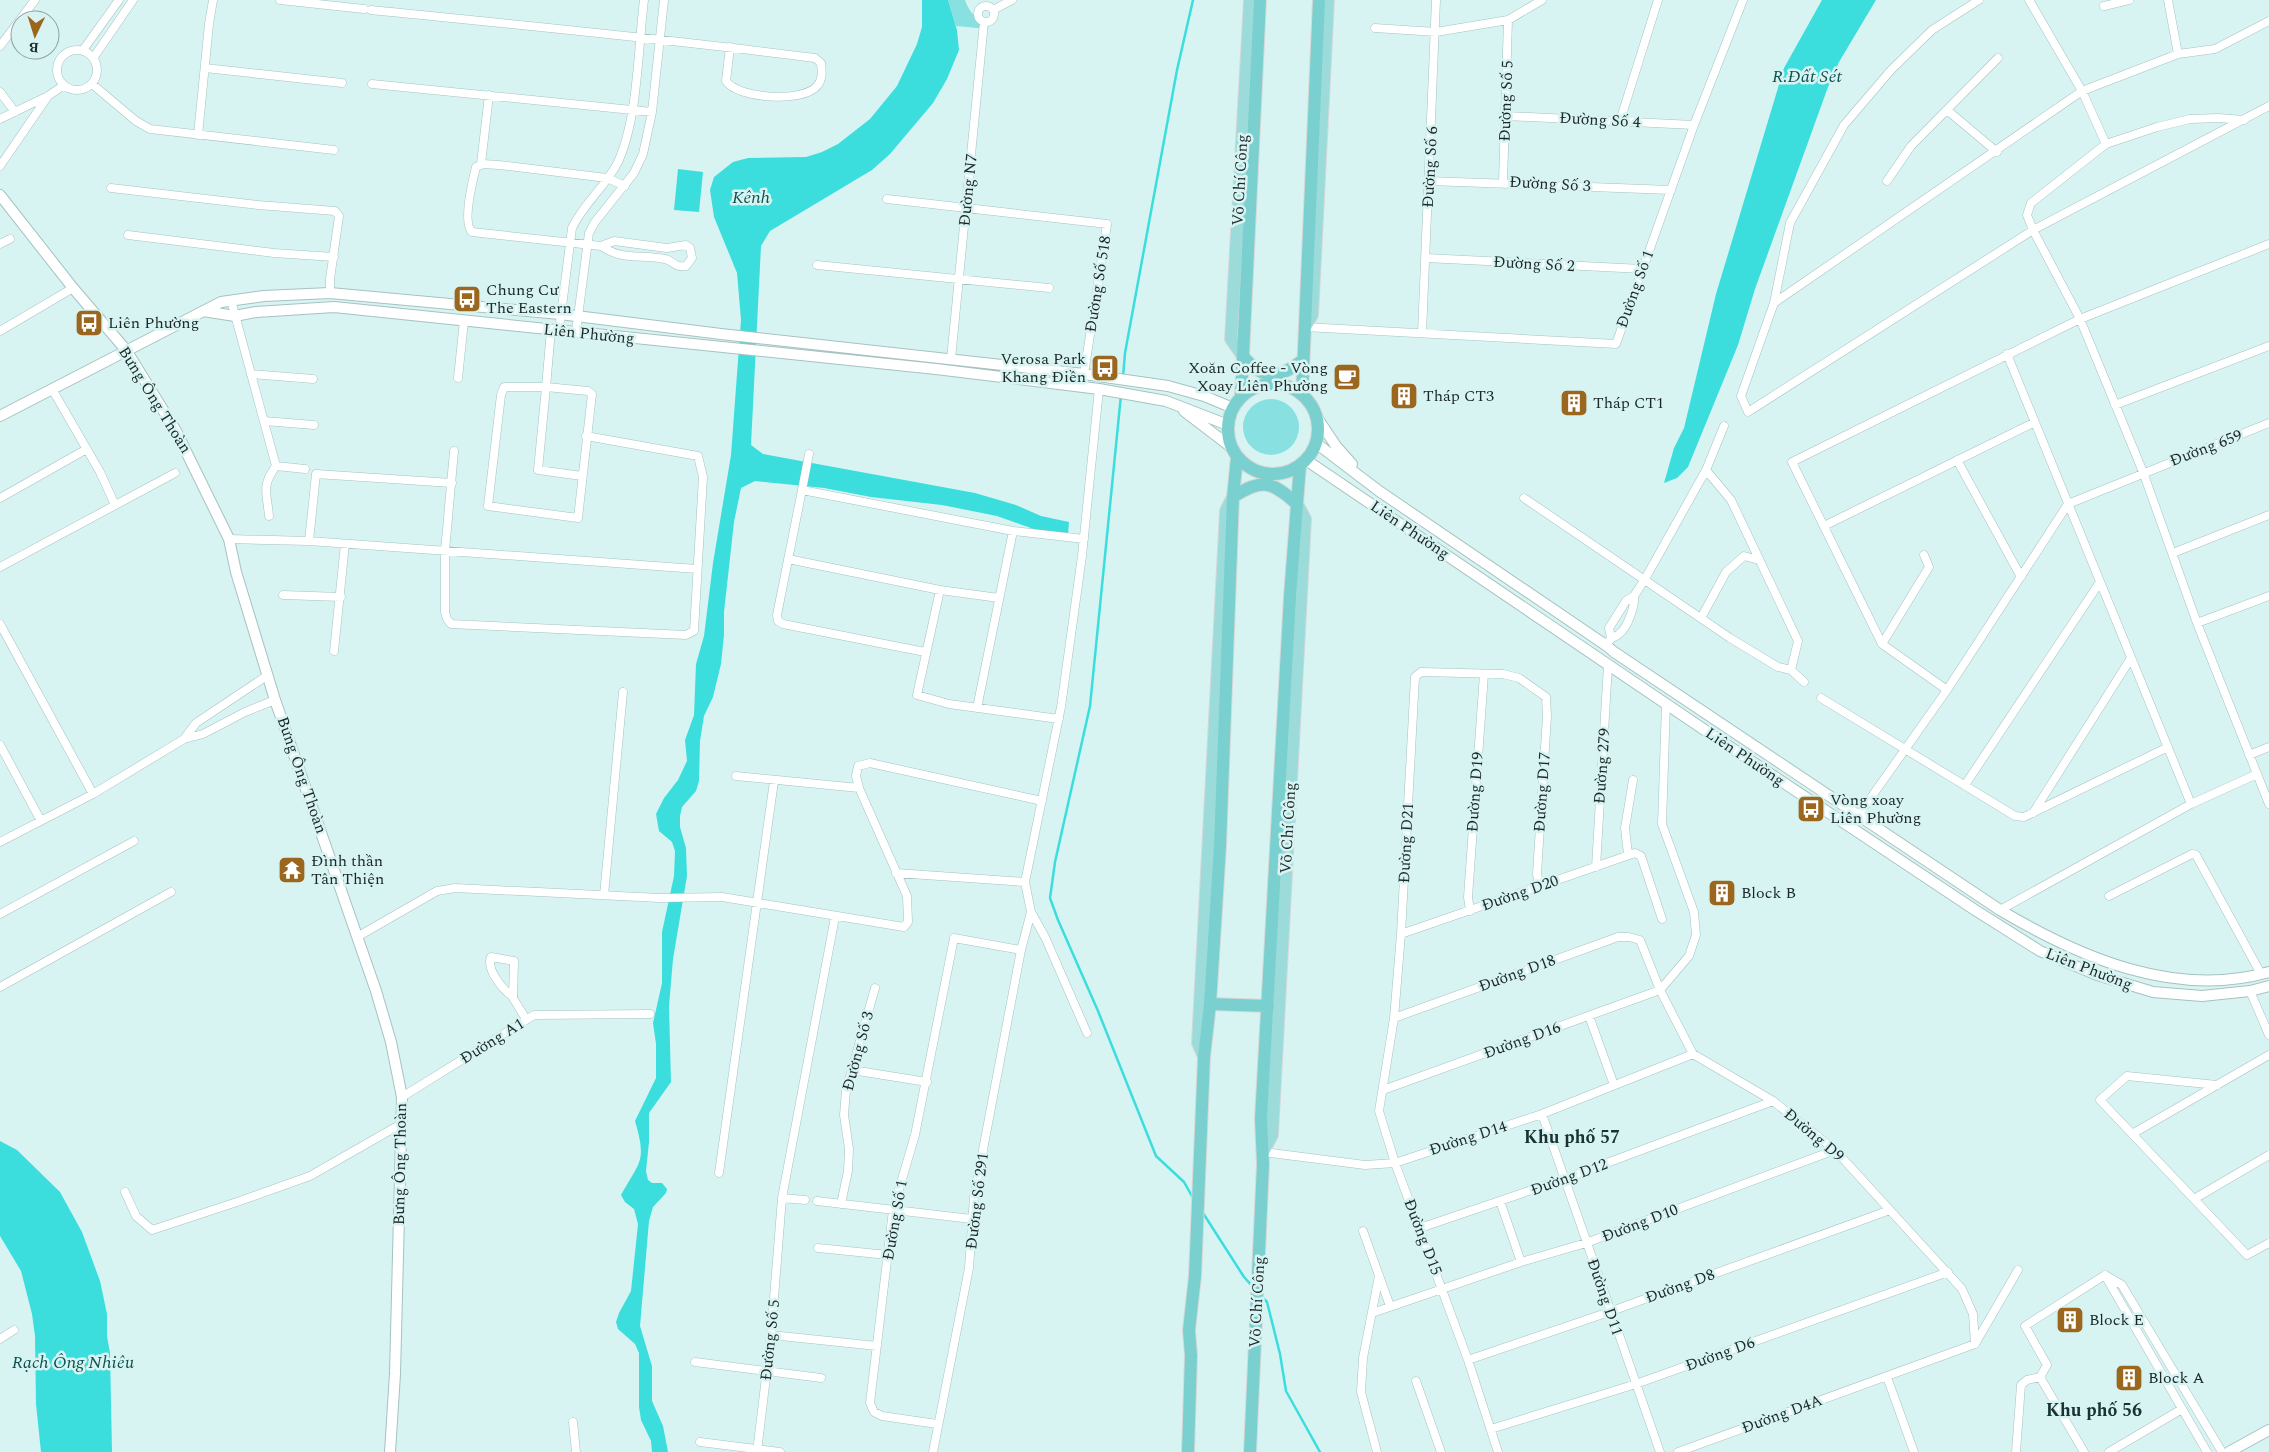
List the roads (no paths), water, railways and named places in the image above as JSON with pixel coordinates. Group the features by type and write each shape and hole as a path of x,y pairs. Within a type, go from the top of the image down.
{"highway":[{"name":"Võ Chí Công","path":"1241,397 1260,0"},
{"path":"1235,458 1247,466 1267,474 1288,472 1302,467 1316,443 1318,429 1316,416 1303,390 1303,360 1315,167 1319,0"},
{"path":"1243,356 1260,373 1271,374 1289,371 1303,360"},
{"path":"1242,383 1255,379 1270,378 1288,380 1303,390"},
{"path":"1188,1452 1191,1356 1189,1330 1195,1276 1204,1057 1210,1004 1220,846 1235,458 1228,425 1233,408 1241,397 1252,389 1267,385 1281,385 1303,390"},
{"name":"Võ Chí Công","path":"1250,1452 1263,1152 1261,1119 1290,596 1297,504 1302,467"},
{"path":"1233,497 1251,486 1265,484 1282,490 1297,504"},
{"path":"1210,1004 1268,1006"}],"main road":[{"name":"Võ Chí Công","path":"1243,356 1231,339 1250,0"},
{"path":"1315,167 1328,0"},
{"path":"1204,1057 1198,1044 1220,609 1226,511 1233,497"},
{"name":"Võ Chí Công","path":"1263,1152 1272,1135 1305,519 1297,504"},
{"path":"1182,1452 1186,1354 1189,1330"}],"street":[{"path":"0,46 35,0"},
{"path":"83,50 119,0"},
{"path":"94,57 133,0"},
{"path":"198,135 213,0"},
{"path":"280,0 329,3 368,10 639,37 730,47 815,58 821,63 822,77 819,84 812,91 786,98 743,93 729,86 726,81 730,47"},
{"path":"582,476 538,470 546,387 555,330 560,314 572,228 579,214 607,178 624,148 632,110 644,0"},
{"path":"576,332 586,244 595,222 625,186 643,154 652,112 664,0"},
{"path":"978,0 981,9 978,15 984,22 991,20 994,15 993,10"},
{"path":"993,10 1012,0"},
{"name":"Đường Số 6","path":"1422,334 1436,0"},
{"path":"1375,28 1436,32 1508,20 1542,0"},
{"path":"1620,121 1658,0"},
{"name":"Đường Số 1","path":"1305,327 1616,344 1670,190 1743,0"},
{"path":"1979,0 1932,30 1891,70 1844,126 1790,223 1774,303 1741,396 1748,412 2033,230 2269,106"},
{"path":"2029,0 2082,91 2106,144"},
{"path":"2104,6 2129,0"},
{"path":"2168,0 2178,54"},
{"path":"981,9 989,7 993,10"},
{"name":"Đường Số 5","path":"1503,182 1508,20"},
{"path":"1774,303 2082,91 2178,54 2215,49 2269,21"},
{"name":"Đường N7","path":"951,359 984,22"},
{"path":"83,50 94,57 98,70 92,84 77,90 64,85 57,73 59,60 70,51 83,50"},
{"path":"1887,181 1911,146 1998,58"},
{"path":"204,68 342,83"},
{"path":"92,84 136,121 150,129 334,150"},
{"path":"372,84 652,112"},
{"path":"0,120 48,96 64,85"},
{"path":"0,92 14,112"},
{"path":"481,164 489,95"},
{"path":"0,166 48,96"},
{"path":"1947,110 1996,152"},
{"name":"Đường Số 4","path":"1506,116 1694,125"},
{"path":"2244,120 2218,118 2190,119 2157,127 2106,144 2031,203 2027,214 2033,230 2080,319 2143,472 2197,623 2269,804"},
{"path":"601,246 614,241 667,248 678,244 686,245 690,248 692,258 686,266 681,267 674,266 666,259 612,254 601,246 469,230 471,187 476,167 481,164 499,165 607,178 625,186"},
{"name":"Đường Số 3","path":"1429,181 1503,182 1670,190"},
{"path":"111,188 258,205 335,211 339,216 330,279 330,293"},
{"name":"Bưng Ông Thoàn","path":"0,195 72,288 126,350 176,431 229,539 236,572 275,700 357,937 391,1042 402,1097 395,1374 390,1452"},
{"path":"887,199 966,207"},
{"name":"Đường Số 518","path":"966,207 1107,224 1084,374"},
{"path":"128,235 274,253 334,257"},
{"path":"0,244 10,239"},
{"path":"1947,690 1882,644 1792,462 2080,319 2269,244"},
{"name":"Đường Số 2","path":"1426,258 1642,269"},
{"path":"817,265 1049,288"},
{"path":"0,331 72,288"},
{"name":"Liên Phường","path":"202,311 231,300 264,296 330,293 560,314 764,339 951,359"},
{"path":"231,300 276,466"},
{"name":"Liên Phường","path":"202,311 235,316 256,312 334,307 464,322 936,369 1099,389"},
{"path":"0,416 202,311"},
{"path":"458,378 464,322"},
{"path":"2115,405 2269,346"},
{"path":"2007,354 2191,804"},
{"path":"951,359 1084,374 1168,386 1204,396 1233,408"},
{"path":"251,374 313,379"},
{"path":"546,387 591,392 578,518 488,506 503,388 546,387"},
{"path":"52,389 100,472 115,505"},
{"path":"1088,1033 1045,937 1031,912 1025,882 1059,719 1084,539 1099,389 1166,401 1228,425"},
{"path":"1166,401 1189,414 1235,458"},
{"path":"1316,416 1336,446 1373,482 1379,491"},
{"path":"264,421 314,425"},
{"path":"1824,526 2035,422"},
{"name":"Đường 659","path":"2068,504 2143,472 2269,423"},
{"path":"1599,658 1609,642 1609,628 1626,601 1634,596 1645,579 1706,470 1724,426"},
{"path":"454,451 445,551 444,612 452,624 686,635 694,631 703,477 698,456 586,436"},
{"name":"Liên Phường","path":"1316,443 1379,491 1609,642 1622,658 2000,910 2055,940 2140,973 2171,979 2205,980 2265,973"},
{"path":"0,498 86,450"},
{"path":"809,454 777,615 778,621 783,624 925,652"},
{"path":"1957,460 2021,577"},
{"path":"276,466 305,469"},
{"path":"269,516 266,484 267,478 276,466"},
{"name":"Liên Phường","path":"1302,467 1599,658 1959,899 2040,951 2097,975 2153,992 2202,996 2250,991 2269,986"},
{"path":"1706,470 1731,500 1798,641 1791,670"},
{"path":"0,567 176,473"},
{"path":"309,541 316,474 452,483"},
{"path":"802,488 1013,531 1084,539"},
{"path":"1524,498 1701,618 1778,667 1791,670 1804,682"},
{"path":"1858,816 1947,690 2068,504"},
{"path":"2173,553 2269,515"},
{"path":"977,708 1013,531"},
{"path":"229,539 309,541 697,569"},
{"path":"334,651 345,544"},
{"path":"1882,644 1929,567 1924,555"},
{"path":"1701,618 1726,572 1744,556 1759,560"},
{"path":"788,559 940,590 999,598"},
{"path":"1965,785 2100,582"},
{"path":"940,590 917,695 949,704 1059,719"},
{"path":"282,595 341,597"},
{"path":"2197,623 2269,598"},
{"path":"0,624 93,794"},
{"path":"2033,813 2131,658"},
{"name":"Đường 279","path":"1596,867 1608,665"},
{"name":"Đường D21","path":"1394,1018 1401,934 1415,677 1421,672 1484,674"},
{"name":"Đường D17","path":"1484,674 1503,674 1518,678 1546,698 1547,716 1537,874 1540,886"},
{"name":"Đường D19","path":"1470,911 1468,897 1484,674"},
{"path":"184,739 196,723 268,675"},
{"path":"604,895 624,692"},
{"path":"1821,698 2015,816 2024,817 2033,813 2168,747"},
{"path":"0,842 93,794 184,739 202,734 245,712 275,700"},
{"path":"1666,704 1662,824 1694,912 1696,935 1689,956 1660,990 1693,1054"},
{"path":"0,745 41,820"},
{"path":"2249,755 2269,747"},
{"path":"357,937 436,891 454,888 660,898 722,897 904,927 908,922 909,913 907,896 859,788 856,770 863,763 1042,801"},
{"path":"2000,910 2191,804 2257,774"},
{"path":"736,776 859,788"},
{"path":"1628,854 1625,828 1633,780"},
{"path":"719,1173 774,781"},
{"path":"0,914 134,841"},
{"name":"Đường D20","path":"1401,934 1596,867 1628,854 1639,854 1662,919"},
{"path":"2109,896 2192,854 2196,855 2265,973"},
{"path":"896,873 1025,882"},
{"path":"0,987 171,892"},
{"name":"Đường Số 291","path":"933,1452 969,1268 974,1197 1021,950 1031,912"},
{"name":"Đường Số 5","path":"757,1450 771,1335 782,1198 835,917"},
{"name":"Đường D18","path":"1394,1018 1618,936 1640,940 1660,990"},
{"name":"Đường Số 1","path":"937,1424 882,1416 874,1412 870,1403 893,1210 915,1135 927,1082 954,938 1021,950"},
{"path":"512,996 514,961 491,957 490,964 500,986 512,996 526,1020"},
{"name":"Đường Số 3","path":"841,1204 848,1171 849,1149 844,1104 875,988"},
{"name":"Đường D16","path":"1384,1090 1660,990"},
{"path":"2250,991 2269,1035"},
{"name":"Đường A1","path":"402,1097 534,1015 650,1014"},
{"path":"1589,1016 1614,1085"},
{"name":"Đường D15","path":"1394,1018 1384,1090 1379,1111 1395,1162 1443,1288 1498,1452"},
{"name":"Đường D14","path":"1263,1152 1366,1165 1395,1162 1542,1114 1693,1054"},
{"name":"Đường D9","path":"1693,1054 1773,1101 1835,1150 1962,1289 1973,1314 1975,1344"},
{"path":"2132,1134 2269,1055"},
{"path":"852,1070 927,1082"},
{"path":"2217,1085 2127,1076 2100,1100 2247,1255 2269,1243"},
{"name":"Đường D12","path":"1420,1228 1564,1179 1773,1101"},
{"name":"Đường D11","path":"1542,1114 1609,1312 1660,1452"},
{"path":"125,1192 136,1216 152,1230 310,1176 401,1124"},
{"name":"Đường D10","path":"1372,1313 1521,1262 1586,1243 1835,1150"},
{"path":"2194,1199 2269,1155"},
{"path":"782,1198 805,1200"},
{"path":"817,1201 972,1219"},
{"path":"1500,1201 1521,1262"},
{"name":"Đường D8","path":"1468,1360 1609,1312 1890,1210"},
{"path":"1363,1231 1390,1306"},
{"path":"818,1248 888,1255"},
{"path":"1975,1344 2018,1270"},
{"name":"Đường D6","path":"1491,1430 1636,1384 1948,1272"},
{"path":"2016,1452 2021,1385 2027,1380 2040,1377 2047,1365 2025,1326 2106,1275"},
{"path":"2106,1275 2207,1452"},
{"path":"2106,1275 2122,1285 2222,1452"},
{"path":"1377,1452 1361,1392 1363,1358 1379,1276"},
{"path":"0,1339 14,1330"},
{"path":"771,1335 877,1346"},
{"name":"Đường D4A","path":"1678,1452 1975,1344"},
{"path":"695,1362 821,1378"},
{"path":"1887,1377 1914,1452"},
{"path":"2040,1377 2084,1452"},
{"path":"1416,1381 1441,1452"},
{"path":"2109,1452 2182,1409"},
{"path":"573,1422 576,1452"},
{"path":"2229,1452 2269,1430"},
{"path":"700,1442 780,1452"}],"water":[{"name":"Kênh","path":"922,0 948,0 957,30 959,50 947,79 933,103 890,154 872,170 770,231 761,246 751,445 763,454 975,493 1016,505 1041,516 1069,522 1068,534 1042,532 997,516 942,505 871,497 824,488 755,481 741,488 734,522 724,612 721,664 713,697 704,716 700,741 699,781 696,791 682,807 680,816 680,827 686,848 687,876 673,959 669,1006 671,1082 649,1113 646,1171 648,1180 652,1183 662,1183 667,1189 666,1193 653,1207 649,1221 640,1326 652,1366 652,1401 663,1426 668,1452 652,1452 651,1441 641,1420 639,1407 639,1353 635,1344 618,1329 616,1322 631,1291 638,1224 634,1209 625,1202 621,1195 640,1161 641,1145 635,1121 656,1078 656,1044 653,1023 662,983 662,932 674,876 675,851 672,842 659,831 656,814 664,798 678,780 687,761 685,740 694,715 696,664 704,636 713,563 731,455 741,320 737,273 714,217 710,190 714,177 733,162 748,158 806,157 822,152 838,144 870,119 897,86 917,44 922,27"},
{"name":"R.Đất Sét","path":"1822,0 1876,0 1839,62 1828,87 1755,289 1738,345 1688,467 1677,478 1664,483 1674,448 1684,428 1716,294 1784,68"},
{"path":"678,169 703,172 699,212 674,210"},
{"name":"Rạch Ông Nhiêu","path":"0,1141 17,1150 60,1192 82,1232 100,1281 107,1314 107,1336 110,1353 112,1452 41,1452 36,1404 35,1336 32,1314 21,1271 0,1236"}],"waterway":[{"path":"1123,377 1125,353 1177,70 1193,0"},
{"path":"1121,395 1090,706 1055,862 1050,898 1156,1156 1184,1182 1193,1198"},
{"path":"1203,1213 1244,1277 1253,1287"},
{"path":"1262,1297 1267,1302 1280,1354 1286,1391 1320,1452"}],"place":[{"name":"Chung Cư The Eastern","path":"467,299"},
{"name":"Liên Phường","path":"89,323"},
{"name":"Verosa Park Khang Điền","path":"1105,368"},
{"name":"Xoăn Coffee - Vòng Xoay Liên Phường","path":"1347,377"},
{"name":"Tháp CT3","path":"1404,396"},
{"name":"Tháp CT1","path":"1574,403"},
{"name":"Vòng xoay Liên Phường","path":"1811,809"},
{"name":"Đình thần Tân Thiện","path":"292,870"},
{"name":"Block B","path":"1722,893"},
{"name":"Block E","path":"2070,1320"},
{"name":"Block A","path":"2129,1378"}],"district":[{"name":"Khu phố 57","path":"1572,1137"},
{"name":"Khu phố 56","path":"2094,1410"}]}
